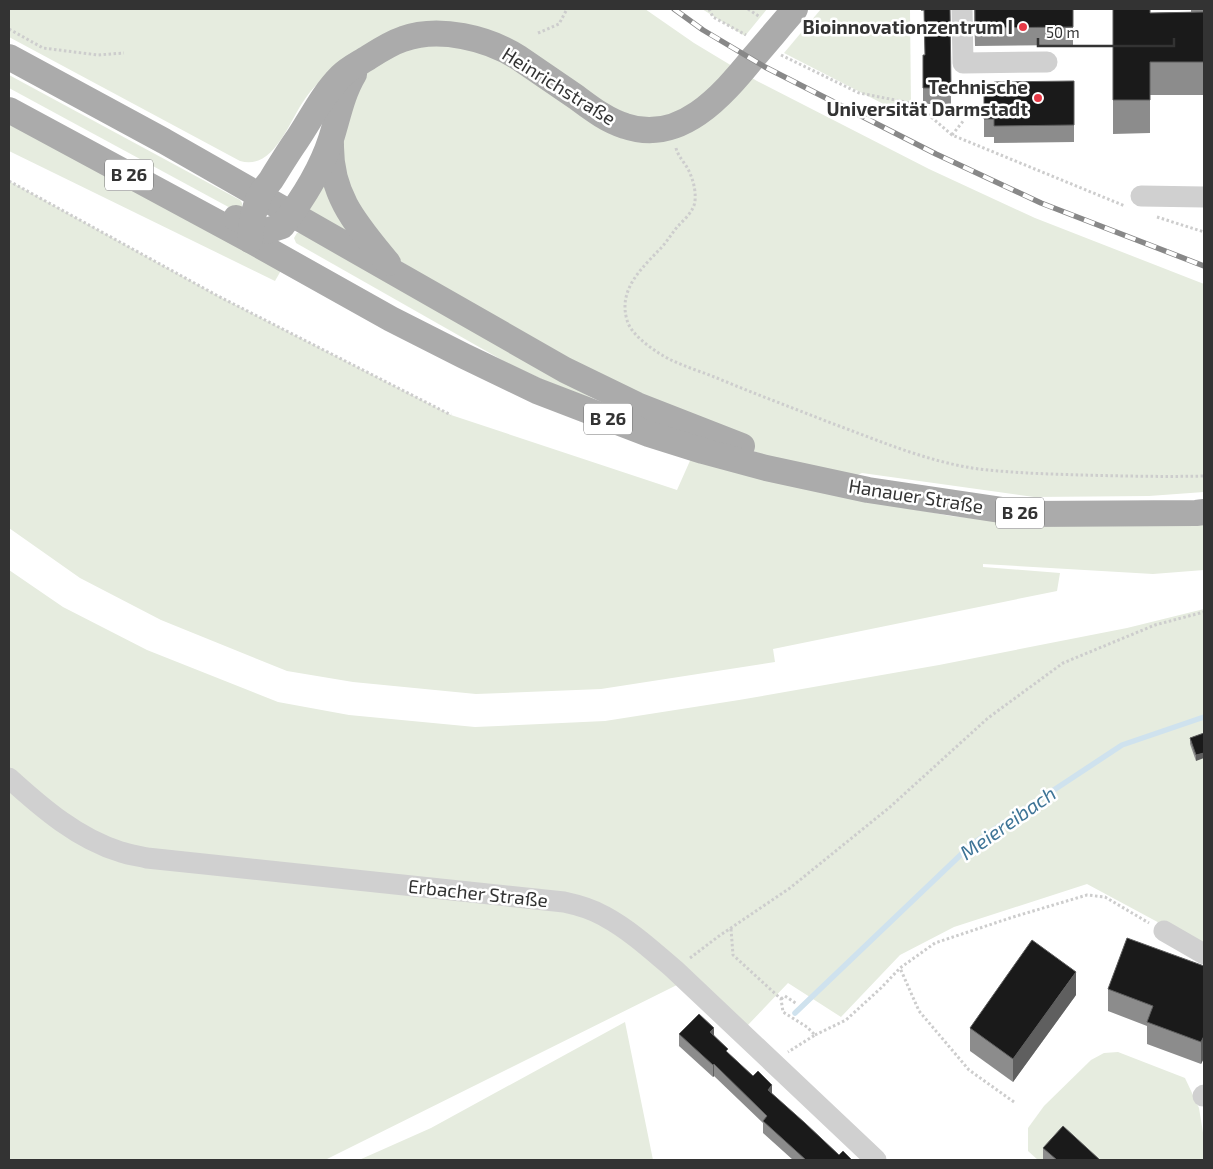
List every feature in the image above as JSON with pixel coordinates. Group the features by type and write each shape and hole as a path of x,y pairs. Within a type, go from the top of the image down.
{"main road":[{"name":"Heinrichstraße","path":"251,233 260,196 300,136 318,104 331,87 342,74 404,38 436,34 475,39 507,50 604,117 625,126 642,130 656,130 687,121 701,113 736,78 763,36 795,9"},
{"name":"B 26","path":"9,57 164,141 565,370 637,405 838,483"},
{"path":"9,94 251,233 282,226 291,214 313,178 331,140 342,100 351,79 356,69 367,58"},
{"name":"B 26","path":"9,110 251,233 391,319 537,390 649,434 703,451 766,468 838,483"},
{"path":"331,140 330,158 333,176 346,206 355,222 391,267 409,282"},
{"name":"Hanauer Straße","path":"838,483 868,490 1028,514 1204,512"}],"street":[{"path":"962,9 963,63 1047,62"},
{"path":"1133,201 1204,197"},
{"name":"Erbacher Straße","path":"9,778 50,814 74,830 96,842 121,852 147,858 564,902 586,907 621,926 675,970 876,1160"},
{"path":"1164,932 1204,954"}],"path":[{"path":"538,33 559,24 567,9"},
{"path":"709,9 713,16 763,36 859,93 916,104 952,135 1133,201"},
{"path":"748,9 763,36"},
{"path":"9,29 43,48 98,55 124,53"},
{"path":"952,135 964,120"},
{"path":"672,126 678,152 696,190 695,204 689,215 644,265 628,291 624,308 627,323 631,330 654,349 671,359 766,398 918,455 956,465 980,469 1048,474 1156,477 1204,476"},
{"path":"9,180 218,296 451,415"},
{"path":"1152,215 1204,232"},
{"path":"675,970 719,936 790,888 890,807 988,718 1063,663 1155,624 1204,612"},
{"path":"772,1062 815,1035 846,1020 900,968 935,943 1013,917 1088,895 1105,897 1164,932"},
{"path":"731,929 733,955 781,999 783,1012 806,1026 815,1035"},
{"path":"900,968 919,1011 969,1070 1014,1102"},
{"path":"781,999 785,996 797,1004"}],"shaded area":[{"path":"9,9 645,9 694,43 757,81 929,169 1035,218 1204,284 1204,492 1149,496 1034,497 862,473 838,483 711,435 565,370 390,254 346,187 331,70 308,95 271,152 262,159 252,162 240,161 9,37"},
{"path":"702,9 767,9 745,36"},
{"path":"821,9 910,9 911,107 905,115 784,53"},
{"path":"9,75 240,200 242,208 234,210 9,88"},
{"path":"9,117 283,267 275,281 9,151"},
{"path":"323,179 355,240 304,211"},
{"path":"9,181 218,296 451,415 677,490 693,454 840,494 950,516 1044,525 1204,521 1204,570 1153,574 983,564 983,567 1060,573 1057,591 773,649 775,662 601,689 476,694 353,682 287,671 161,620 80,578 9,528"},
{"path":"297,233 633,421 509,364 296,243 294,238"},
{"path":"9,570 63,607 147,650 278,702 349,715 475,727 605,721 739,700 939,665 1127,628 1204,609 1204,947 1087,884 954,927 900,955 841,1017 788,983 747,1026 695,976 325,1160 9,1160"},
{"path":"625,1022 653,1160 359,1160 431,1128"},
{"path":"1118,1052 1185,1078 1199,1108 1204,1139 1204,1160 1038,1160 1028,1151 1028,1128 1044,1106 1091,1060 1104,1053"}],"building":[{"path":"924,9 950,9 951,88 923,88 923,55 925,55"},
{"path":"975,9 1073,9 1073,27 975,28"},
{"path":"1113,9 1150,9 1150,13 1204,12 1204,62 1150,62 1150,100 1113,100"},
{"path":"1074,81 1074,125 994,126 994,119 984,119 984,88 994,88 994,82"},
{"path":"1204,733 1204,753 1196,755 1190,738"},
{"path":"1127,938 1204,966 1204,1036 1201,1042 1147,1022 1153,1006 1108,989"},
{"path":"1032,940 1076,972 1013,1059 970,1028"},
{"path":"699,1014 714,1028 710,1032 728,1049 726,1051 753,1076 758,1071 772,1085 768,1090 839,1155 843,1151 852,1160 806,1160 763,1121 767,1116 714,1064 679,1034"},
{"path":"1063,1126 1100,1160 1057,1160 1043,1148"}],"waterway":[{"name":"Meiereibach","path":"795,1013 972,844 1122,745 1204,717"}],"railway":[{"path":"674,9 703,30 765,67 936,154 1041,203 1204,266"}],"place":[{"name":"Bioinnovationzentrum I","path":"1023,27"},
{"name":"Technische Universität Darmstadt","path":"1038,98"}]}
